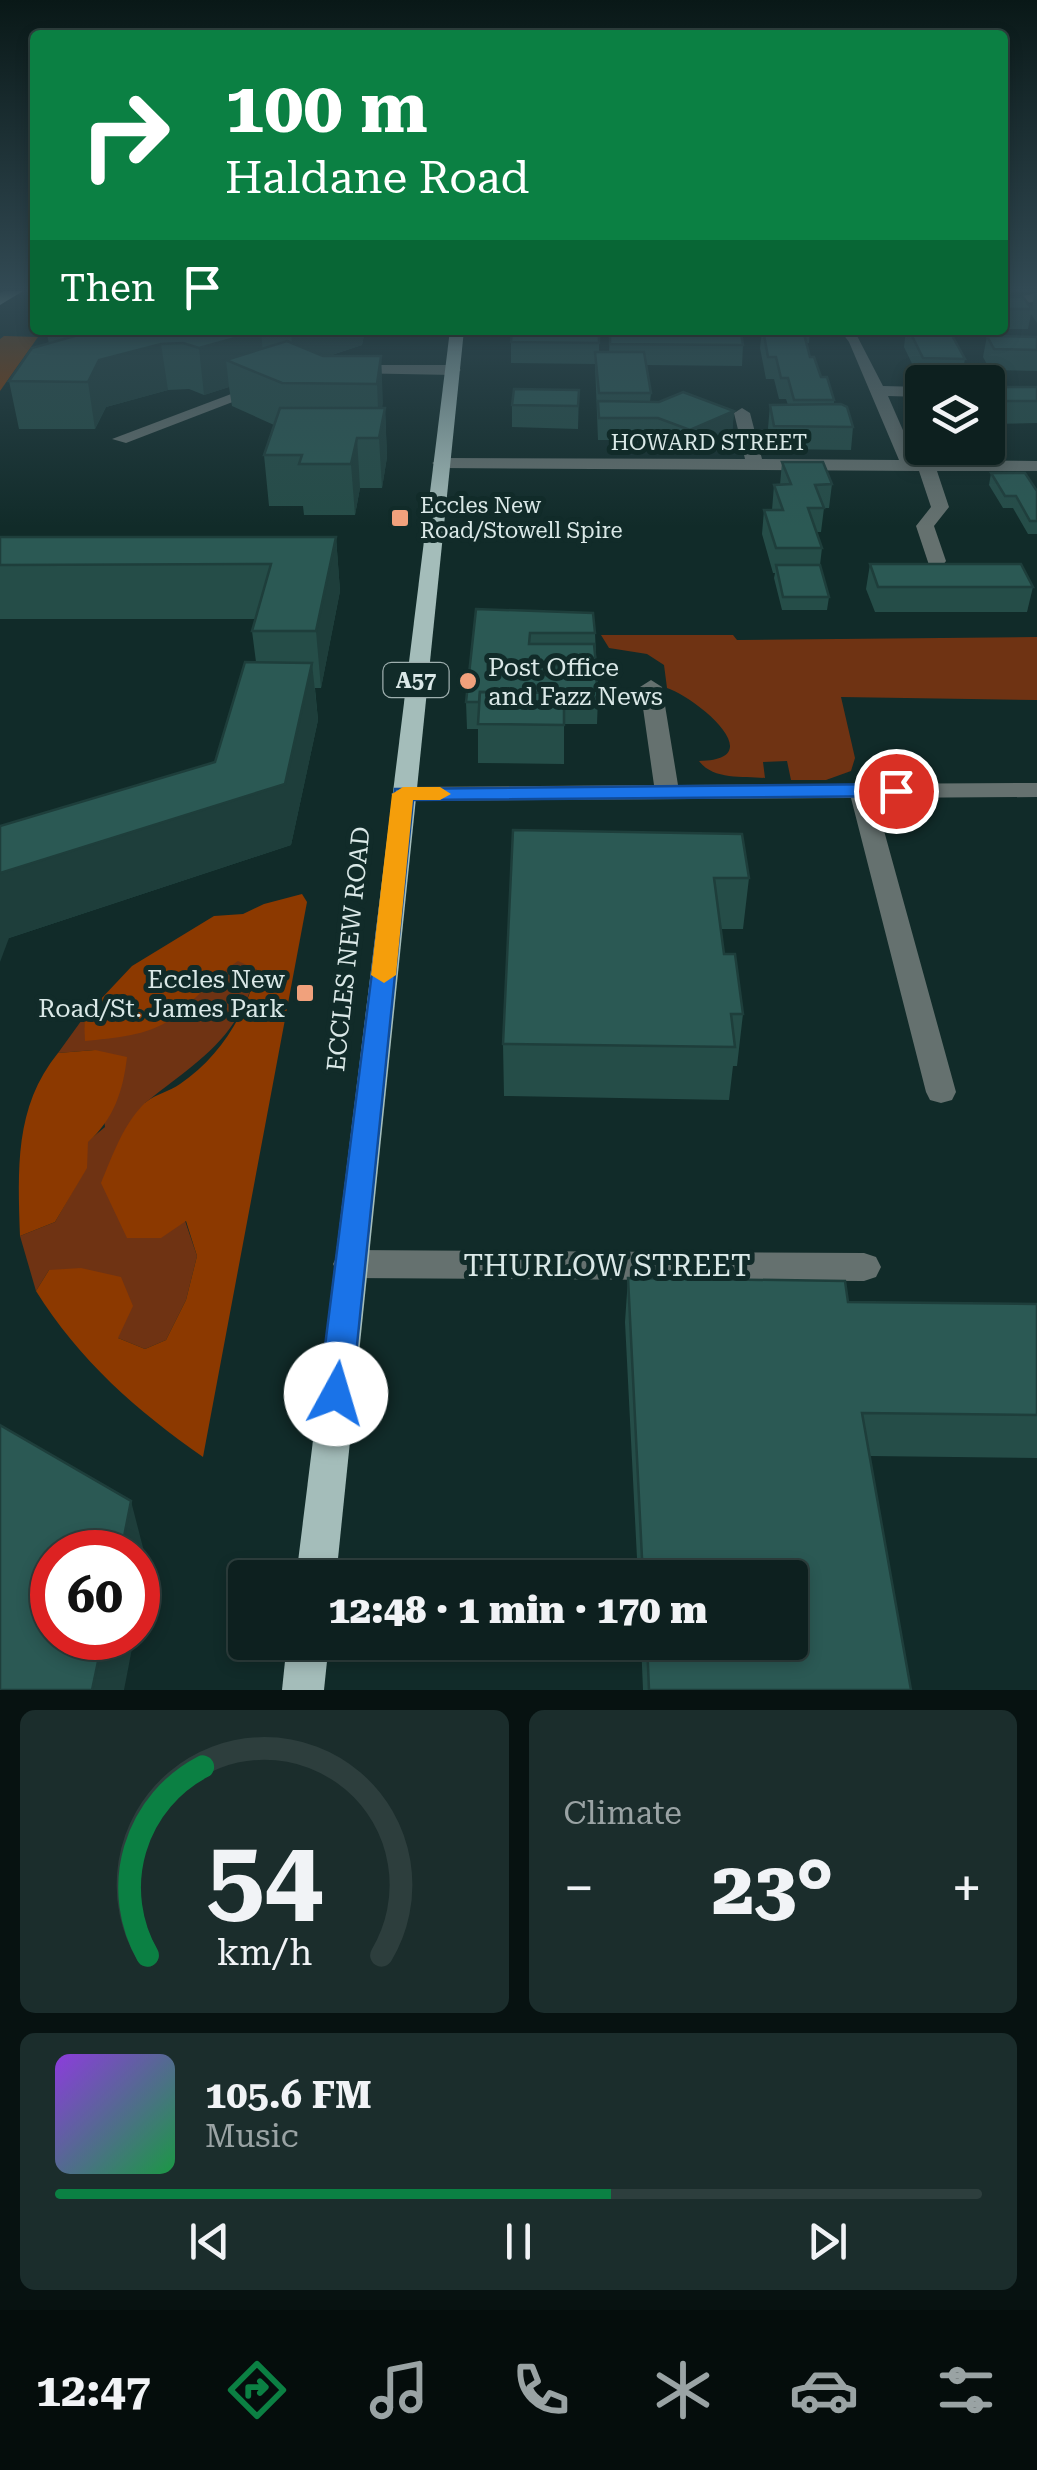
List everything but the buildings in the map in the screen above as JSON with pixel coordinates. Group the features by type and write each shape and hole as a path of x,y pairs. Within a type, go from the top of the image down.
{"main road":[{"name":"ECCLES NEW ROAD","path":"318,1560 453,370"},
{"path":"302,1690 306,1660"}],"street":[{"path":"445,370 453,370"},
{"path":"868,370 905,440"},
{"path":"120,439 278,381"},
{"path":"879,391 905,392"},
{"path":"742,413 755,464"},
{"name":"HOWARD STREET","path":"441,463 905,465"},
{"path":"918,465 940,507 925,526 936,561"},
{"name":"HOWARD STREET","path":"918,465 1037,466"},
{"path":"651,687 667,793"},
{"path":"403,794 1037,790"},
{"path":"860,791 941,1092"},
{"name":"THURLOW STREET","path":"350,1264 864,1267"}],"shaded area":[{"path":"0,370 15,370 0,391"},
{"path":"601,635 733,635 737,640 1037,637 1037,700 841,697 855,758 851,771 826,780 791,780 787,761 763,762 765,778 729,776 712,771 699,761 720,758 729,750 729,740 709,715 667,688 664,665 647,654 609,648"},
{"path":"302,894 307,902 203,1457 111,1383 71,1340 36,1291 49,1270 81,1268 121,1277 133,1306 118,1338 145,1349 166,1340 186,1300 197,1256 186,1221 161,1238 127,1238 101,1183 119,1140 138,1110 194,1073 219,1048 246,1003 257,970 238,961 171,1019 141,1033 85,1041 84,1017 132,966 214,916 243,914"},
{"path":"238,960 257,970 239,1014 214,1047 145,1103 197,1256 186,1300 166,1340 145,1349 118,1338 49,1270 36,1291 20,1236 55,1222 86,1168 87,1142 105,1127 95,1050 58,1053 84,1017 86,1040 169,1021 213,978"},
{"path":"95,1050 127,1057 116,1104 105,1124 88,1142 87,1168 55,1222 20,1236 22,1140 33,1095 58,1053"}],"slow traffic":[{"path":"384,975 403,794 440,794"}],"place":[{"name":"Eccles New Road/Stowell Spire","path":"400,518"},
{"name":"Post Office and Fazz News","path":"468,681"},
{"name":"Eccles New Road/St. James Park","path":"305,993"}],"route":[{"path":"336,1394 403,794 896,791"}]}
